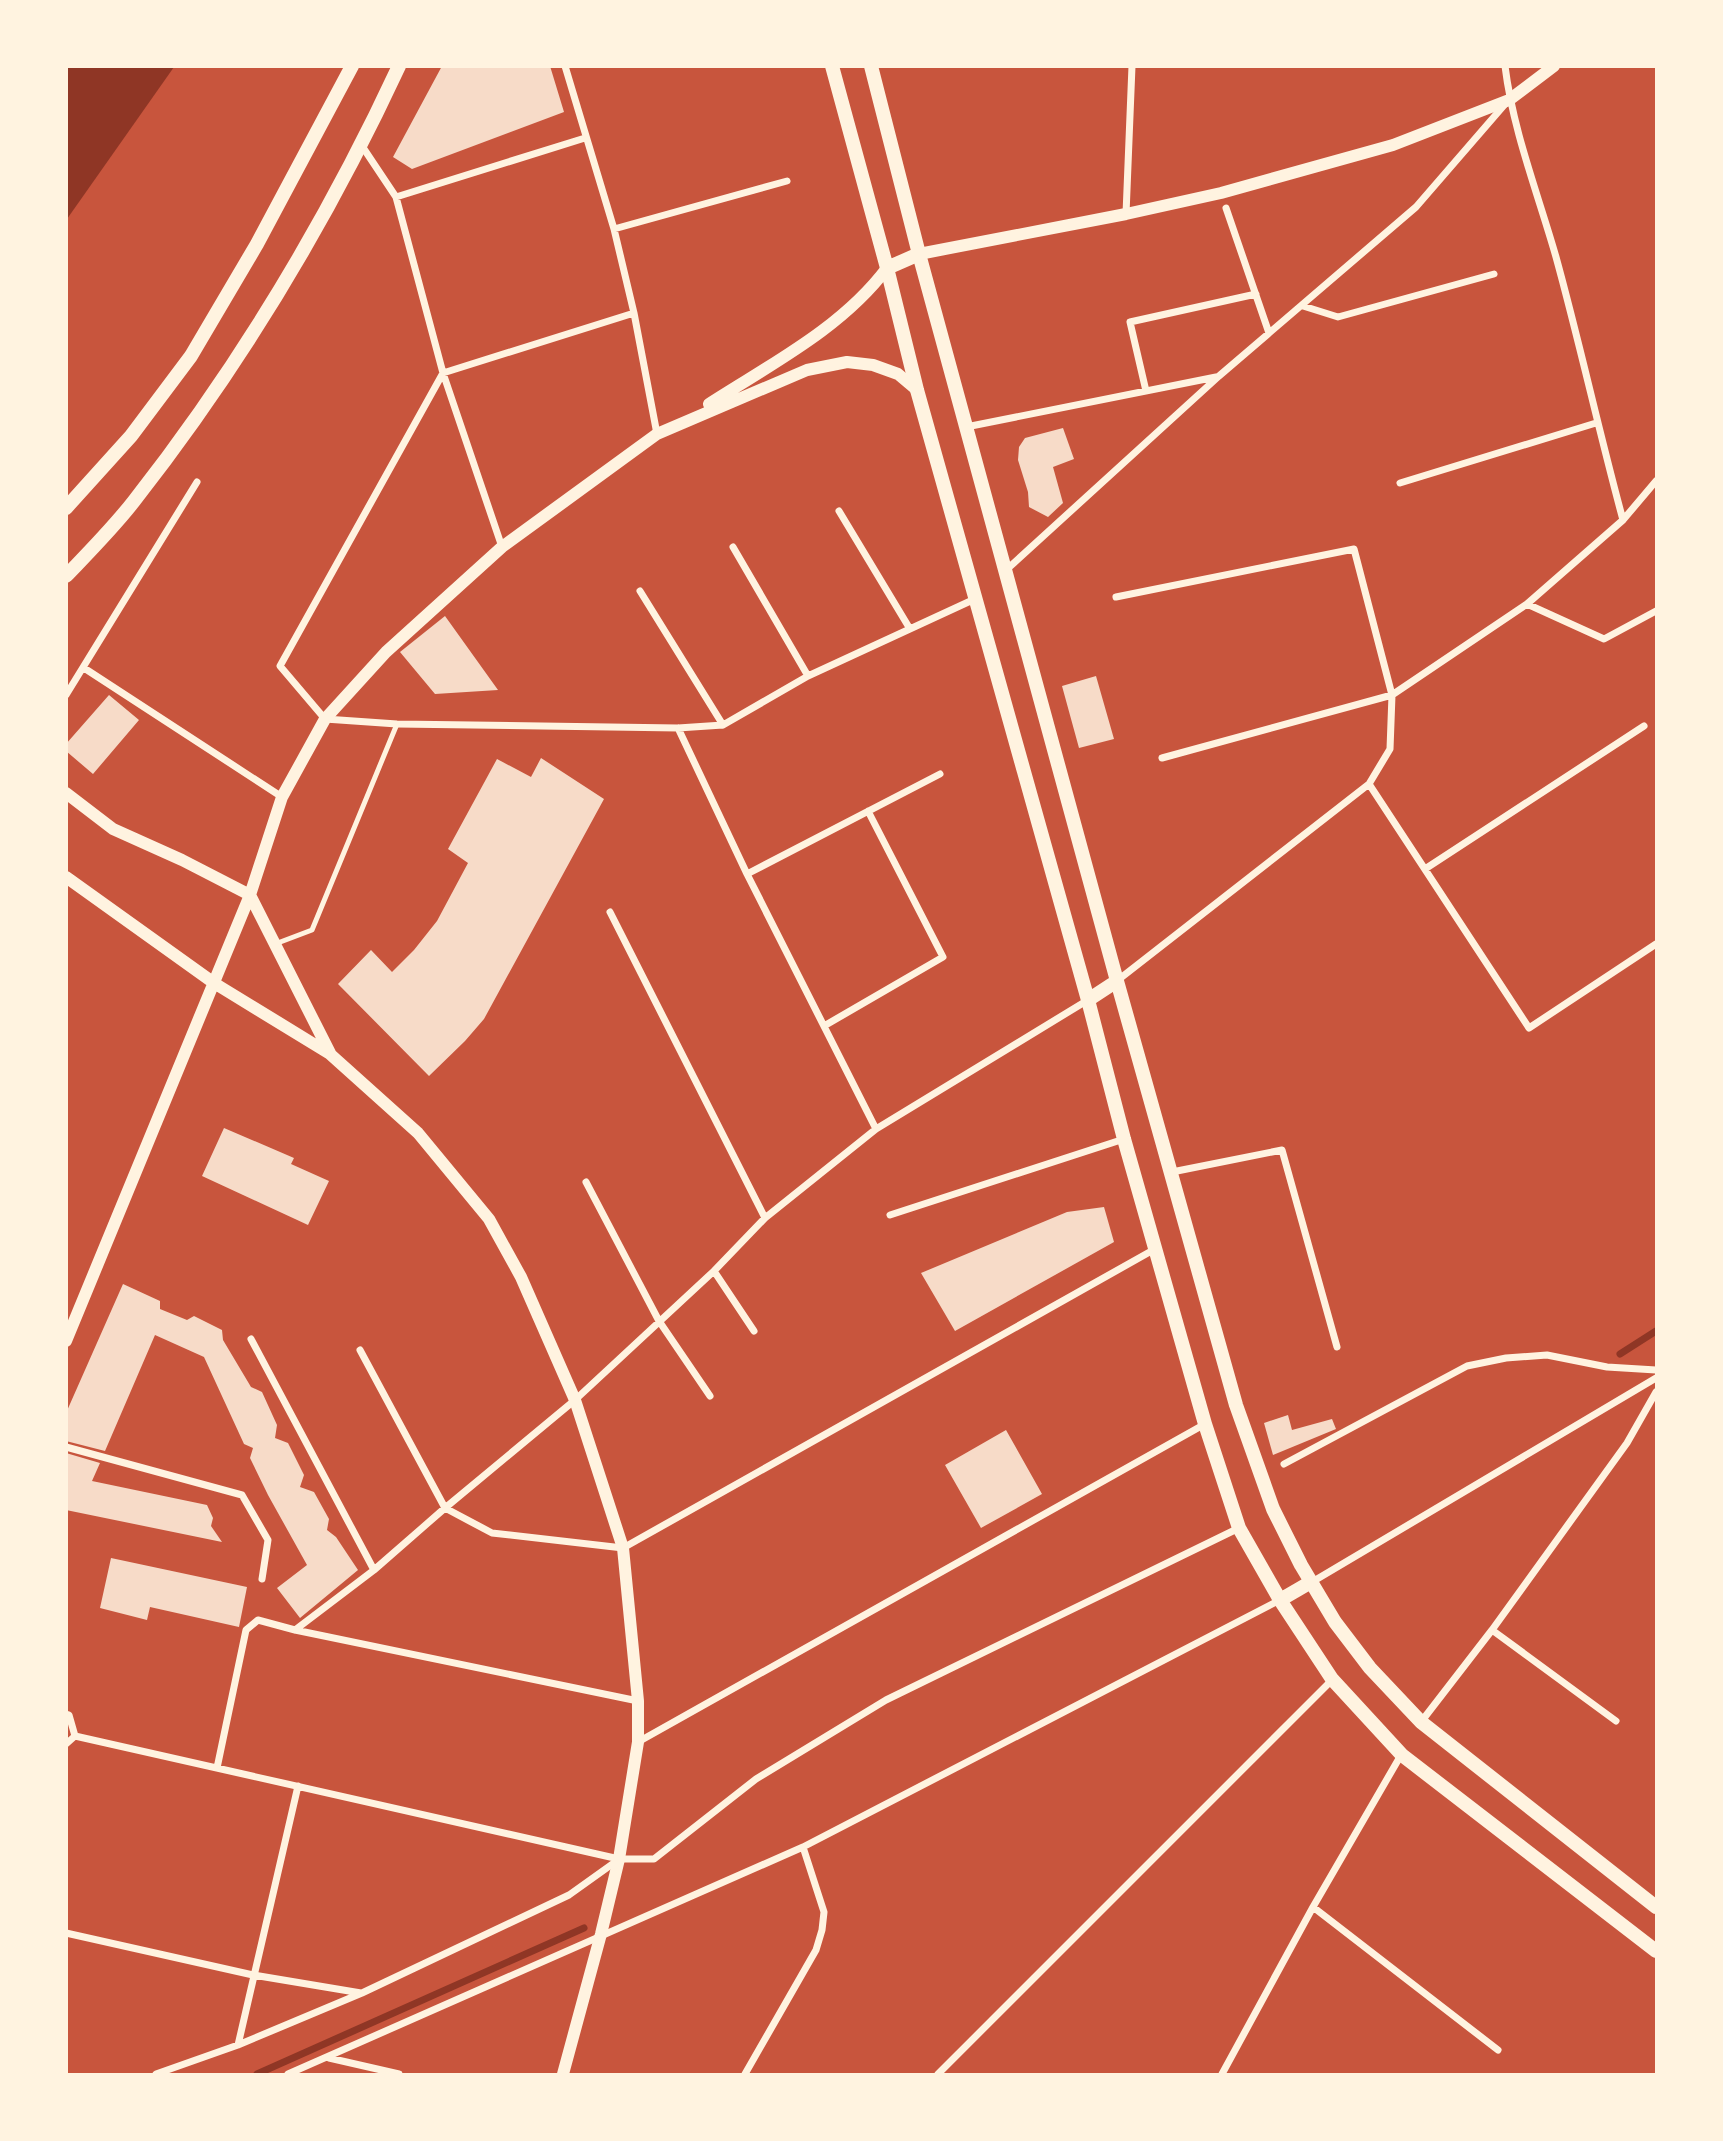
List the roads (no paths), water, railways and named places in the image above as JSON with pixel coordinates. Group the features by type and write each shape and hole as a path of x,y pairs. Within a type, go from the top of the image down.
{"main road":[{"path":"66,508 131,436 191,356 257,244 352,66"},
{"path":"66,576 132,503 266,316 362,146 399,66"},
{"path":"832,66 917,390 977,598 1124,1139 1205,1424 1239,1528 1280,1600 1332,1679 1402,1755 1657,1951"},
{"path":"871,66 919,254 1117,981 1236,1405 1273,1509 1335,1622 1370,1668 1421,1722 1657,1907"},
{"path":"887,268 919,254"},
{"path":"1088,1000 1117,981"},
{"path":"1280,1600 1311,1582"}],"street":[{"path":"565,66 614,229 634,313 657,434"},
{"path":"1126,214 1132,66"},
{"path":"1505,66 1509,100 1556,258 1596,423 1623,520"},
{"path":"1005,571 1219,376 1416,207 1509,100 1554,66"},
{"path":"919,254 1221,193 1393,145 1509,100"},
{"path":"396,197 585,138"},
{"path":"362,146 396,197 443,373 502,547"},
{"path":"614,229 788,181"},
{"path":"1226,208 1269,333"},
{"path":"679,423 807,341 869,292 887,268"},
{"path":"1303,306 1339,317 1494,274"},
{"path":"1146,391 1130,322 1256,294"},
{"path":"634,313 443,373 280,666 325,719 397,724 678,728 723,725 808,677 977,598"},
{"path":"66,1341 250,895 282,797 325,719 386,652 502,547 657,434 807,370 847,362 873,365 898,374 917,390"},
{"path":"966,427 1219,376"},
{"path":"1400,482 1596,423"},
{"path":"1162,758 1392,695 1527,604 1623,520 1657,481"},
{"path":"66,695 198,482"},
{"path":"839,511 910,629"},
{"path":"733,547 808,677"},
{"path":"1116,597 1354,549 1392,695 1390,750 1369,784 1117,981"},
{"path":"640,590 723,725"},
{"path":"1527,604 1604,639 1657,611"},
{"path":"84,668 282,797"},
{"path":"1425,869 1644,726"},
{"path":"678,728 747,874 876,1129"},
{"path":"747,874 940,774"},
{"path":"1369,784 1529,1028 1657,944"},
{"path":"66,793 113,829 250,895 330,1054"},
{"path":"824,1026 943,957 868,811"},
{"path":"66,877 214,983 330,1054 418,1133 489,1219 521,1278 575,1400 623,1548 638,1701 638,1742 619,1859 563,2074"},
{"path":"610,912 765,1218"},
{"path":"295,1630 374,1570 575,1400 714,1270 765,1218 876,1129 1088,1000"},
{"path":"890,1215 1124,1139"},
{"path":"1172,1172 1282,1150 1337,1347"},
{"path":"586,1182 659,1321 710,1396"},
{"path":"360,1350 445,1508 492,1533 623,1548 1155,1249"},
{"path":"714,1270 754,1331"},
{"path":"251,1339 374,1570"},
{"path":"1284,1464 1467,1366 1506,1358 1547,1355 1607,1367 1657,1370"},
{"path":"1311,1582 1657,1378"},
{"path":"1421,1722 1492,1630 1627,1443 1657,1392"},
{"path":"638,1742 1205,1424"},
{"path":"66,1447 242,1495 268,1540 262,1579"},
{"path":"75,1736 619,1859 654,1859 756,1779 886,1700 1239,1528"},
{"path":"288,2074 803,1847 1280,1600"},
{"path":"217,1768 246,1630 258,1620 638,1701"},
{"path":"1492,1630 1616,1721"},
{"path":"938,2074 1332,1679"},
{"path":"66,1714 69,1715 75,1736"},
{"path":"66,1744 75,1736"},
{"path":"1222,2074 1313,1907 1402,1755"},
{"path":"238,2045 298,1786"},
{"path":"745,2074 816,1950 822,1930 824,1912 803,1847"},
{"path":"156,2074 238,2045 362,1993 569,1895 619,1859"},
{"path":"1313,1907 1498,2050"},
{"path":"66,1933 253,1975 362,1993"},
{"path":"329,2058 399,2074"}],"lane":[{"path":"275,944 312,930 397,724"}],"waterway":[{"path":"1620,1354 1656,1331"},
{"path":"257,2074 584,1928"}]}
